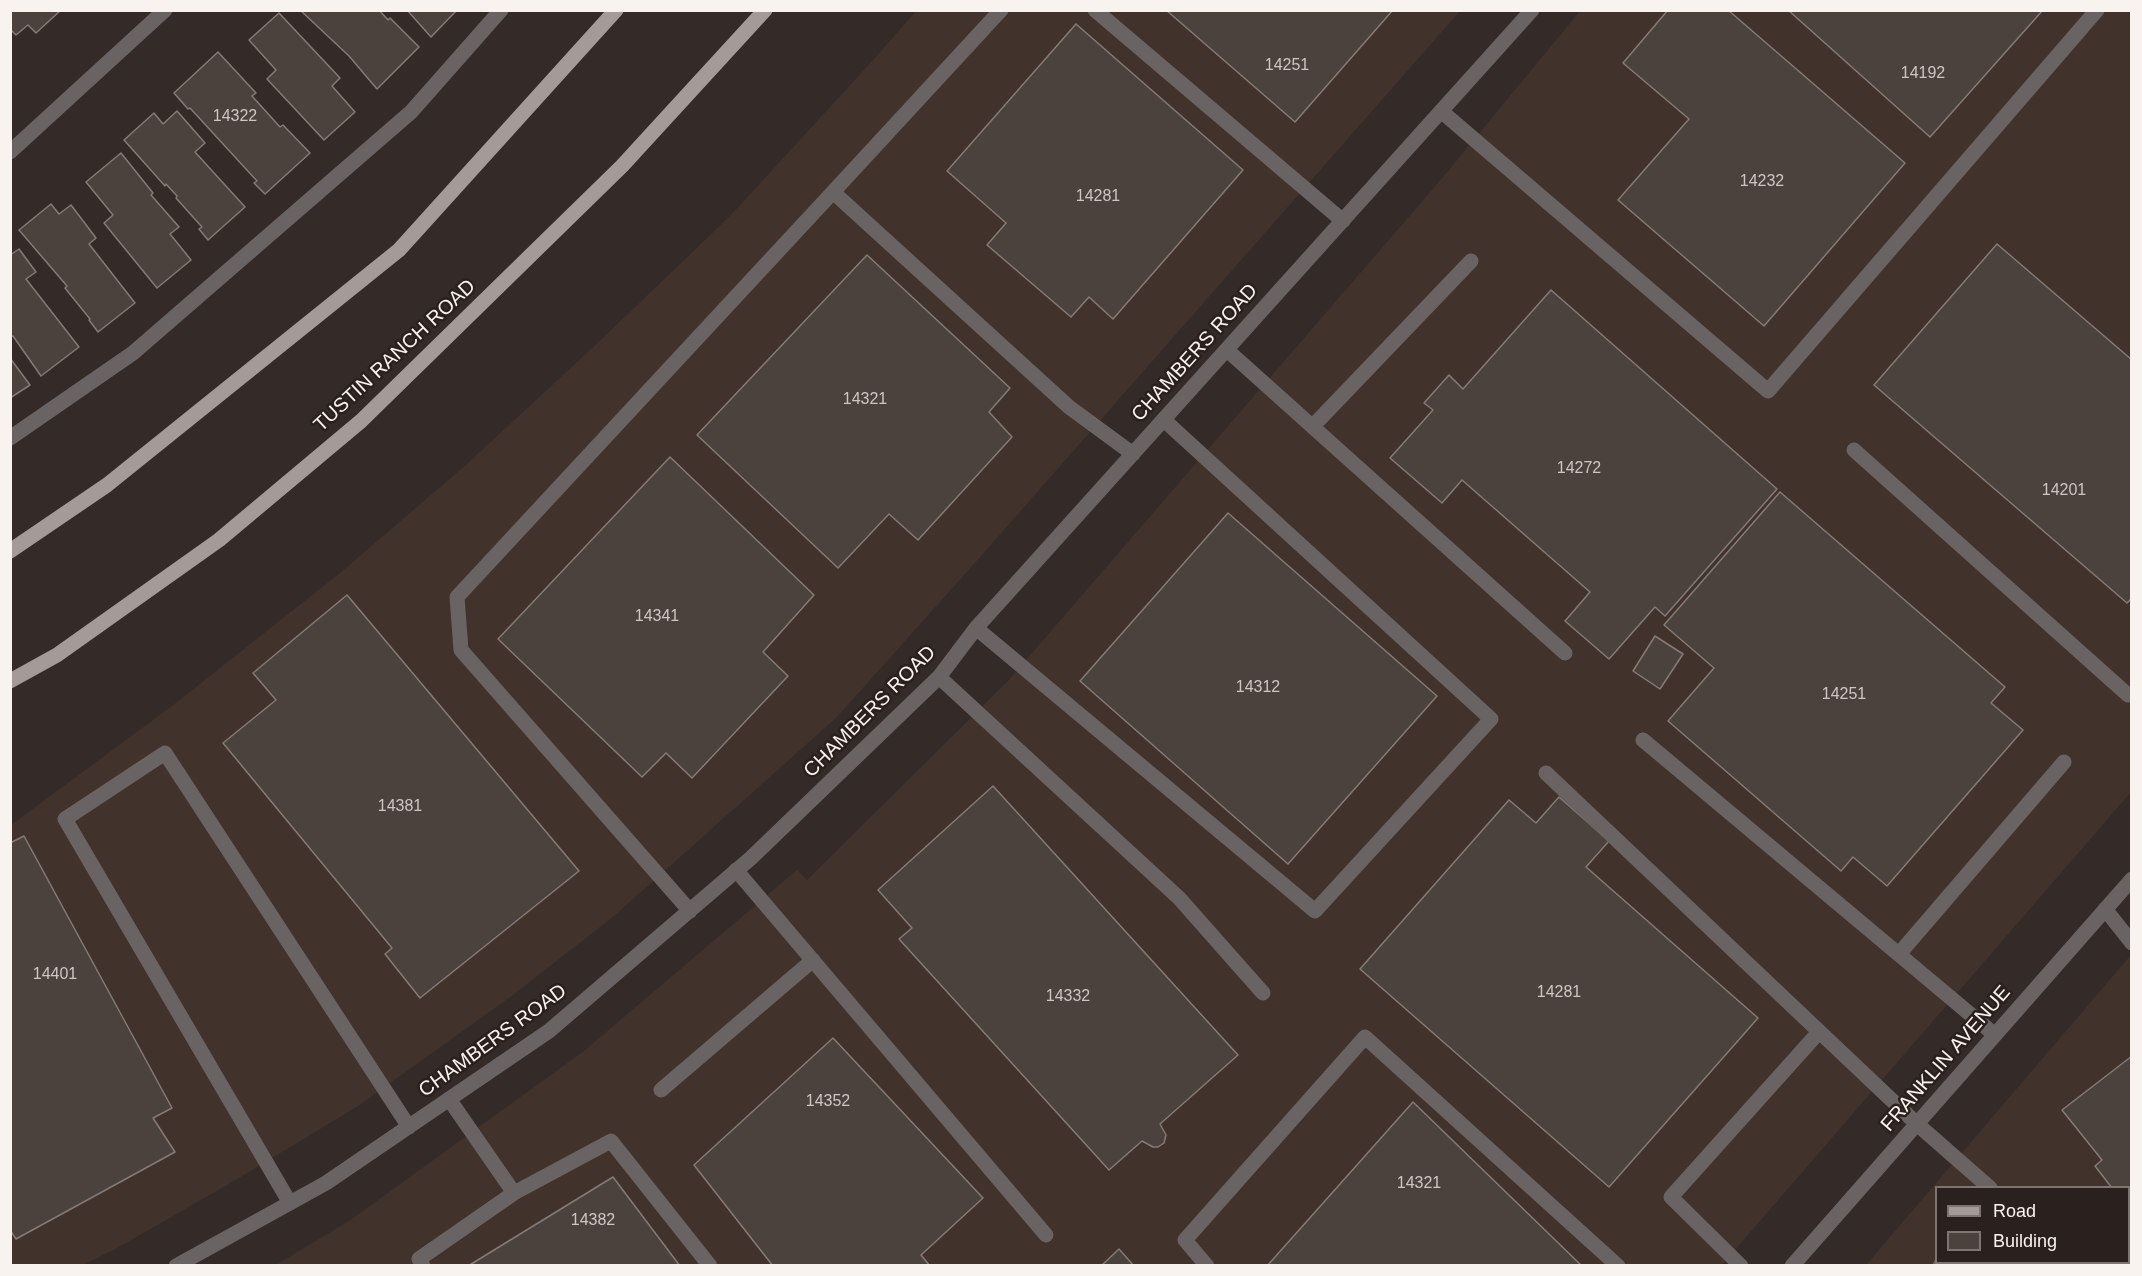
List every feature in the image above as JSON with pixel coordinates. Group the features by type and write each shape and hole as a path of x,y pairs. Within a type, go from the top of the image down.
{"main road":[{"path":"10,550 107,485 399,250 616,10"},
{"name":"TUSTIN RANCH ROAD","path":"10,681 57,656 219,540 361,421 622,166 765,10"}],"street":[{"path":"10,152 165,10"},
{"path":"10,438 133,353 411,112 501,10"},
{"path":"690,910 462,650 457,597 1001,10"},
{"path":"1095,10 1343,221"},
{"name":"CHAMBERS ROAD","path":"176,1266 326,1184 549,1031 736,870 939,677 976,628 1532,10"},
{"path":"1441,111 1768,391 2097,10"},
{"path":"833,192 1069,407 1133,454"},
{"path":"1313,426 1471,261"},
{"path":"1227,350 1565,652"},
{"path":"976,628 1315,911 1491,718 1164,420"},
{"path":"1854,450 2130,695"},
{"path":"939,677 1179,898 1263,993"},
{"path":"1643,740 1995,1035"},
{"path":"290,1203 65,819 165,753 409,1127"},
{"path":"1899,954 2064,762"},
{"path":"1546,773 1917,1124 1988,1186"},
{"path":"736,870 1046,1235"},
{"name":"FRANKLIN AVENUE","path":"1792,1266 2132,879"},
{"path":"2105,909 2132,943"},
{"path":"661,1090 813,960"},
{"path":"1741,1266 1671,1197 1819,1032"},
{"path":"1207,1266 1185,1240 1365,1037 1618,1266"},
{"path":"449,1100 514,1193"},
{"path":"421,1262 514,1193 611,1141 711,1266"}],"shaded area":[{"path":"916,11 1460,11 837,717 614,916 513,995 358,1106 239,1178 119,1247 83,1265 11,1266 11,825 172,706 340,573 467,464 731,215"},
{"path":"1580,11 2131,11 2131,792 1722,1265 274,1266 349,1221 584,1051 797,870 807,880 1008,681 1444,176"},
{"path":"2131,955 2131,1265 1866,1265"}],"building":[{"path":"10,10 61,10 36,33 28,25 16,35 10,29"},
{"path":"300,10 379,10 419,47 377,89 349,56"},
{"path":"407,10 457,10 431,37"},
{"path":"1166,10 1393,10 1295,122"},
{"path":"1668,10 1728,10 1905,163 1764,326 1618,200 1689,119 1623,63"},
{"path":"1788,10 2043,10 1930,137"},
{"path":"279,13 340,78 332,86 355,112 324,140 267,79 276,70 249,40"},
{"path":"1076,24 1243,170 1113,319 1089,297 1071,317 987,245 1006,223 947,171"},
{"path":"218,52 256,93 252,96 280,127 283,125 310,153 265,194 254,183 257,181 174,93"},
{"path":"177,111 205,143 195,152 245,207 208,240 199,229 202,227 176,198 177,196 166,184 165,186 124,140 154,113 163,124"},
{"path":"121,153 153,193 151,195 179,227 170,234 191,260 157,288 104,223 113,215 86,182"},
{"path":"51,204 59,214 71,205 96,238 89,244 135,303 98,332 65,288 67,286 19,230"},
{"path":"1997,244 2132,360 2132,598 2127,603 1874,385"},
{"path":"19,249 36,272 26,279 79,347 41,376 13,336 10,337 10,255"},
{"path":"867,255 1010,388 989,412 1012,437 918,540 889,514 838,568 697,435"},
{"path":"1551,290 1777,489 1665,616 1655,607 1609,659 1565,621 1590,592 1462,480 1442,503 1390,458 1433,410 1424,403 1449,375 1463,389"},
{"path":"10,358 30,385 10,398"},
{"path":"670,457 814,595 763,652 788,676 692,778 666,753 642,777 498,639"},
{"path":"1780,492 2005,687 1991,703 2023,730 1887,886 1853,857 1841,871 1668,721 1714,668 1664,625"},
{"path":"1228,513 1437,696 1288,864 1080,681"},
{"path":"347,595 579,871 420,998 385,954 392,948 223,743 276,700 253,673"},
{"path":"1655,636 1683,654 1660,689 1633,671"},
{"path":"993,786 1238,1055 1160,1124 1166,1135 1164,1143 1153,1147 1142,1141 1109,1170 899,939 912,928 878,890"},
{"path":"1559,797 1609,841 1586,867 1758,1018 1609,1187 1360,969 1509,800 1536,823"},
{"path":"24,836 172,1108 153,1118 175,1152 16,1239 10,1230 10,843"},
{"path":"833,1038 983,1198 921,1255 930,1266 773,1266 694,1165"},
{"path":"2132,1056 2132,1212 2130,1210 2130,1186 2110,1186 2095,1166 2102,1160 2062,1110"},
{"path":"1413,1102 1582,1266 1267,1266"},
{"path":"613,1177 680,1266 468,1266"},
{"path":"1119,1249 1134,1266 1101,1266"}]}
